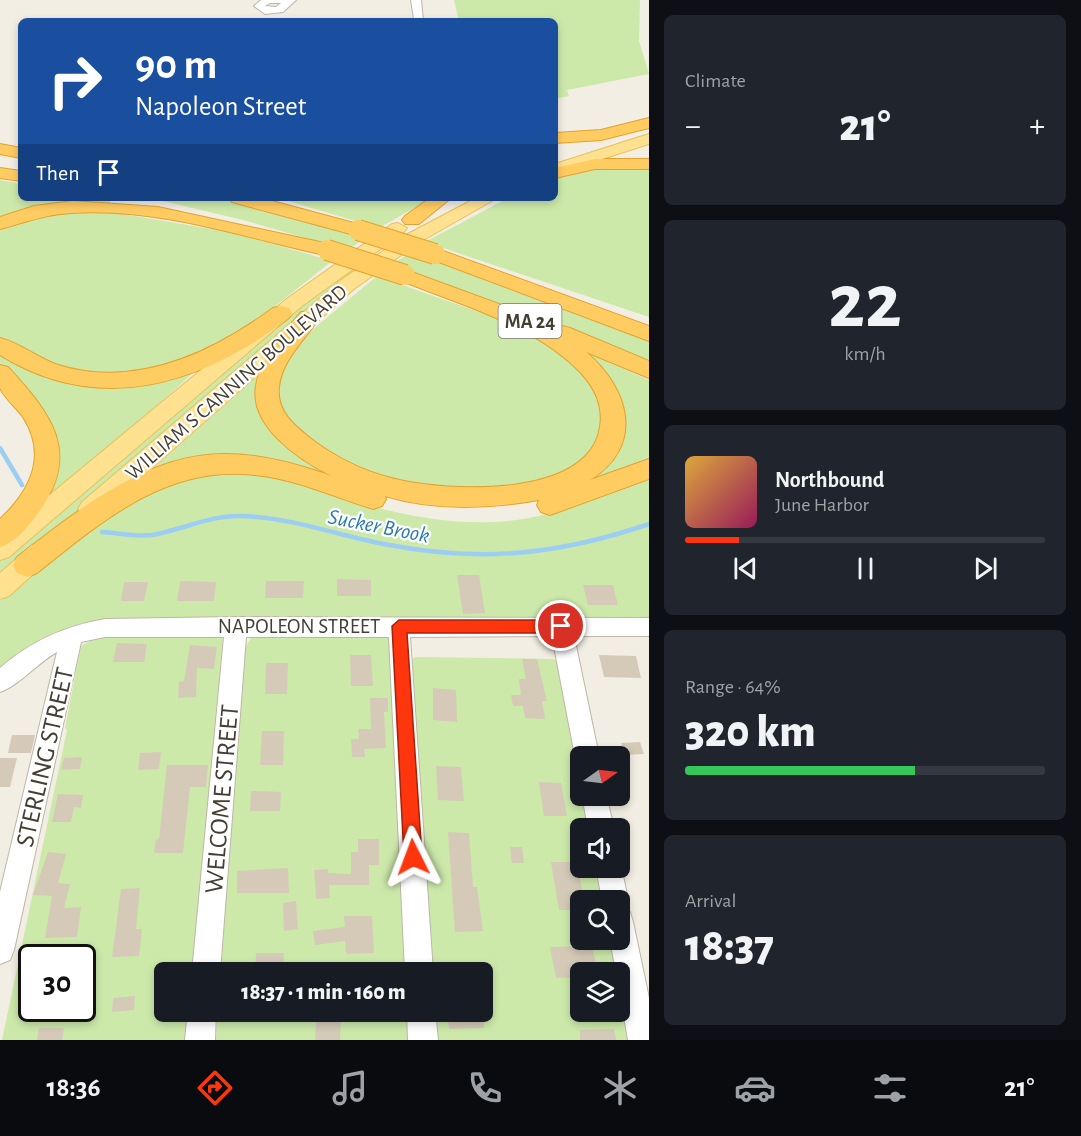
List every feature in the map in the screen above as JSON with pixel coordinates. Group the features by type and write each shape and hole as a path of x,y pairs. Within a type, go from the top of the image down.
{"highway":[{"path":"558,138 601,135 649,125"},
{"path":"0,142 18,145"},
{"path":"0,149 18,152"},
{"path":"558,170 595,164 649,164"},
{"path":"0,173 18,176"},
{"name":"MA 24","path":"144,201 216,218 407,276 545,326 649,369"},
{"name":"MA 24","path":"250,201 350,228 442,257 649,334"},
{"path":"274,201 350,228"},
{"path":"412,220 438,201"},
{"path":"0,223 45,208 103,206 191,220 323,249"},
{"path":"442,257 524,278 649,320"},
{"path":"309,317 273,364 267,380 267,397 273,415 286,432 335,467 375,483 405,491 474,498 526,493 558,484 585,472 596,463 604,453 614,431 613,408 604,387 583,362 538,330 407,276"},
{"path":"0,345 36,366 73,377 95,380 138,377 180,369 217,354 248,337 281,313"},
{"path":"0,373 36,414 46,436 49,456 47,476 37,498 0,536"},
{"path":"27,565 120,497 160,477 206,465 231,463 255,465 401,507 467,514 516,512 552,504 649,469"}],"main road":[{"path":"558,153 649,125"},
{"path":"558,170 649,139"},
{"name":"WILLIAM S CANNING BOULEVARD","path":"0,550 281,313 347,262 412,220 447,201"},
{"name":"WILLIAM S CANNING BOULEVARD","path":"0,588 309,317 399,247 483,201"}],"street":[{"path":"416,0 419,18"},
{"name":"WELCOME STREET","path":"207,962 236,626"},
{"path":"399,626 418,962"},
{"path":"561,626 585,746"},
{"name":"NAPOLEON STREET","path":"0,682 40,648 72,635 121,627 649,627"},
{"name":"STERLING STREET","path":"0,950 72,635"},
{"path":"625,950 643,1040"},
{"path":"200,1040 201,1022"},
{"path":"422,1022 423,1040"}],"green space":[{"path":"454,0 640,0 639,41 649,74 567,90 569,96 558,98 558,18 458,18"},
{"path":"607,167 649,167 649,317 425,242 502,201 558,201 558,177"},
{"path":"0,180 18,183 18,201 111,201 109,204 0,220"},
{"path":"163,201 232,201 365,238 348,250 243,220"},
{"path":"288,201 427,201 379,228"},
{"path":"99,210 235,233 332,261 239,335 200,356 131,375 69,372 0,338 0,228 29,216"},
{"path":"410,253 435,260 649,340 649,365 570,331 392,264"},
{"path":"350,267 359,270 0,576 0,559 319,290"},
{"path":"377,276 516,325 553,345 601,392 602,444 561,477 488,492 389,481 318,450 283,416 275,377 300,340"},
{"path":"0,353 40,374 189,372 191,375 53,498 46,497 31,395 0,365"},
{"path":"591,355 649,380 649,463 583,487 613,454 586,357"},
{"path":"256,376 262,377 261,402 359,484 280,465 156,473 153,469"},
{"path":"257,471 328,494 401,513 438,520 476,522 513,520 550,513 649,477 649,621 113,620 82,625 52,634 25,648 0,668 0,601 115,507 181,477"},
{"path":"253,635 388,635 391,638 407,962 222,962 241,667 246,646"},
{"path":"223,636 195,962 154,962 154,1022 189,1022 187,1040 2,1040 18,964 18,1022 96,1022 96,944 22,944 67,730 65,728 81,646 97,637"},
{"path":"416,657 553,659 559,662 574,746 570,746 570,806 586,806 588,818 570,818 570,878 599,878 601,890 570,890 570,950 613,950 615,962 570,962 570,1022 627,1022 630,1040 438,1040 437,1022 493,1022 493,962 432,962 412,659"},
{"path":"217,1022 410,1022 411,1040 216,1040"}],"building":[{"path":"457,575 479,575 485,613 463,614"},
{"path":"337,579 371,580 371,596 337,596"},
{"path":"180,581 216,582 214,601 177,601"},
{"path":"266,581 304,581 303,598 265,598"},
{"path":"124,582 148,582 144,601 121,601"},
{"path":"583,585 613,585 618,605 588,605"},
{"path":"117,643 147,644 144,662 113,662"},
{"path":"190,645 217,647 214,669 197,668 196,697 178,698 179,682 184,681"},
{"path":"350,655 371,655 373,686 351,686"},
{"path":"599,655 636,656 641,678 604,677"},
{"path":"522,659 537,659 547,701 542,701 545,719 525,718 523,706 513,706 511,695 521,695 519,679 526,679"},
{"path":"266,663 288,663 287,694 265,694"},
{"path":"433,688 456,690 457,722 433,720"},
{"path":"370,698 388,698 388,712 384,712 386,748 364,749 365,757 352,757 351,739 359,739 358,729 371,729"},
{"path":"262,731 284,731 283,765 260,765"},
{"path":"12,735 35,735 31,753 8,753"},
{"path":"640,742 644,754 630,755 630,746 622,746 621,743"},
{"path":"161,752 159,769 138,770 140,753"},
{"path":"82,757 80,769 61,770 64,758"},
{"path":"0,758 17,758 10,787 0,787"},
{"path":"167,765 208,765 206,787 190,787 183,853 154,853 156,840 159,839"},
{"path":"436,766 461,767 464,801 438,800"},
{"path":"539,782 561,783 567,816 544,816"},
{"path":"251,791 281,792 280,811 250,811"},
{"path":"58,794 83,795 81,808 74,807 71,822 52,822"},
{"path":"448,832 469,833 473,887 477,887 483,931 455,932"},
{"path":"358,839 379,839 379,865 369,865 369,885 329,885 330,898 316,899 314,870 328,869 328,873 351,874 351,852 358,852"},
{"path":"510,847 522,847 524,863 512,863"},
{"path":"48,852 66,854 58,883 70,884 64,908 81,907 77,937 45,938 52,896 33,895"},
{"path":"551,862 570,862 570,878 580,878 582,890 570,890 570,910 559,910"},
{"path":"288,868 289,893 237,893 237,871"},
{"path":"140,888 136,929 142,929 139,956 112,957 121,889"},
{"path":"296,901 298,929 284,931 283,903"},
{"path":"344,916 372,916 374,953 346,954 345,941 315,945 313,931 345,927"},
{"path":"550,947 570,947 570,950 593,950 596,962 570,962 570,977 556,978"},
{"path":"256,953 284,953 284,962 256,962"},
{"path":"135,996 134,1010 112,1012 113,998"},
{"path":"316,1022 341,1022 340,1040 315,1040"},
{"path":"448,1022 483,1022 484,1028 449,1029"},
{"path":"39,1028 64,1028 62,1040 37,1040"},
{"path":"614,1029 616,1040 580,1040 580,1030"}],"waterway":[{"name":"Sucker Brook","path":"0,448 22,485"},
{"name":"Sucker Brook","path":"102,532 152,535 218,518 259,517 419,550 486,554 518,553 583,543 649,524"}],"route":[{"path":"413,857 399,626 561,626"}]}
